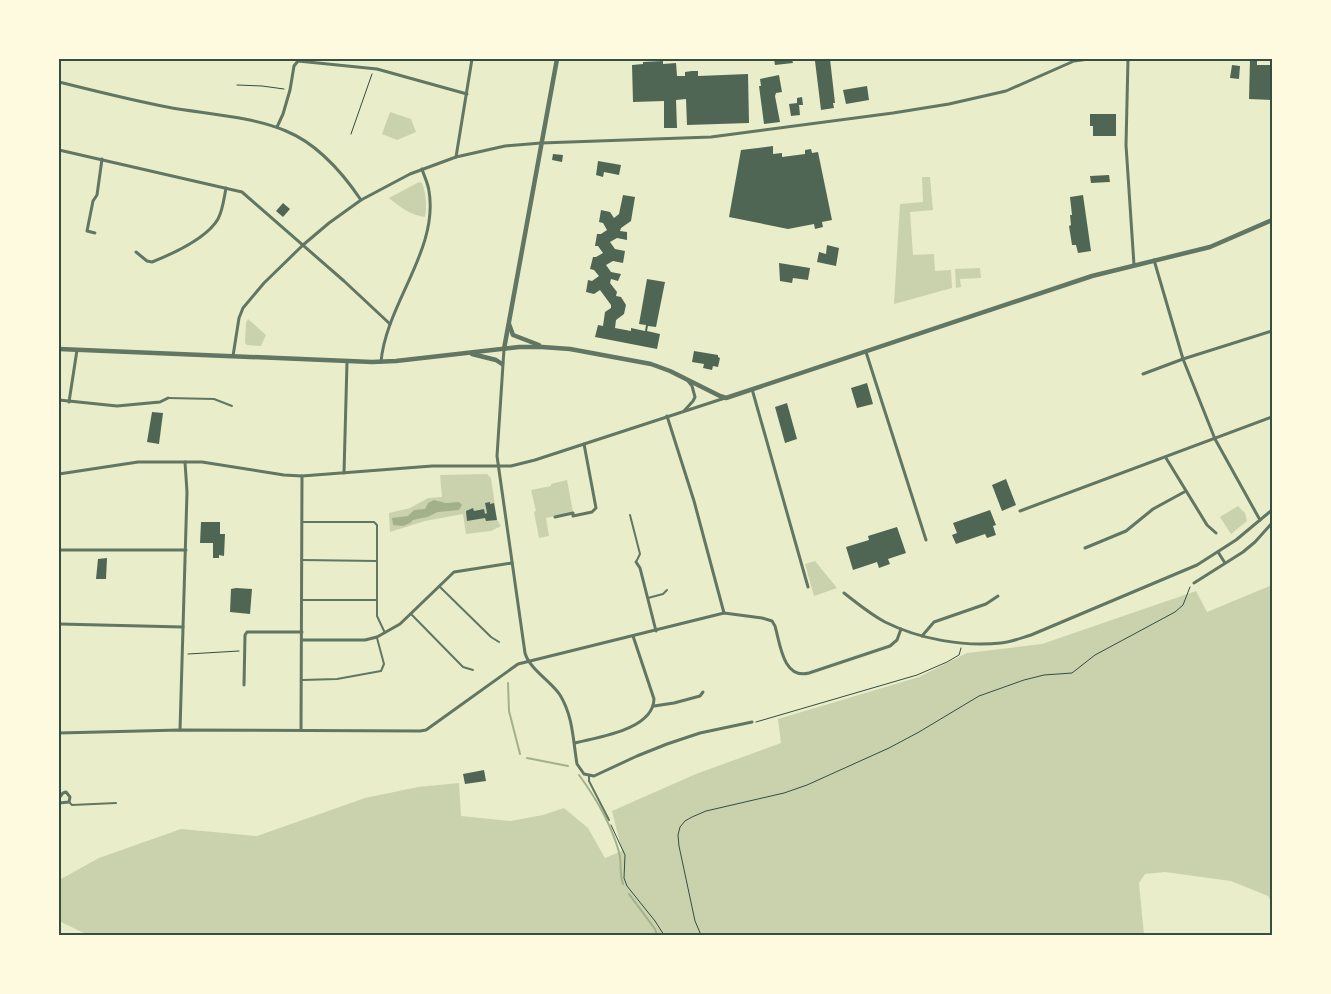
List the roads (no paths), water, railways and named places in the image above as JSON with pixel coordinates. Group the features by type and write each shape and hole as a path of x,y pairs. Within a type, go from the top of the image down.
{"street":[{"path":"456,157 472,59"},
{"path":"557,59 508,323 502,364 496,450 525,653 530,662 549,681 560,696 570,717 578,766 584,774 589,776 594,776 637,756 700,733 752,722"},
{"path":"233,356 239,318 243,308 264,283 303,245 360,200 422,169 456,157 505,146 711,137 893,113 949,104 1006,91 1074,61 1089,59 1129,59 1126,145 1134,265"},
{"path":"277,127 290,90 294,66 298,61 373,69 467,94"},
{"path":"59,82 165,106 277,127 298,136 314,147 343,175 360,200"},
{"path":"59,150 238,190 246,194 390,324"},
{"path":"95,233 87,231 93,201 97,195 102,159"},
{"path":"381,362 382,345 428,228 430,212 429,190 422,169"},
{"path":"136,252 147,261 152,262 185,246 204,234 219,218 226,188"},
{"path":"59,474 130,463 185,462 202,462 284,475 302,476 423,467 511,466 726,398 1054,288 1210,246 1272,220"},
{"path":"1154,260 1183,359 1215,439 1260,520"},
{"path":"508,323 513,335 542,347"},
{"path":"1142,374 1272,331"},
{"path":"59,349 381,362 504,349 542,347 570,349 651,364 726,398"},
{"path":"69,402 77,350"},
{"path":"866,352 926,540"},
{"path":"468,353 496,360 502,364"},
{"path":"344,472 347,362"},
{"path":"681,412 688,407 695,396 692,386 686,379"},
{"path":"752,389 808,587"},
{"path":"59,400 117,406 160,402 168,398"},
{"path":"667,416 694,501 724,613"},
{"path":"1020,511 1272,417"},
{"path":"555,517 573,514 573,516 590,512 596,508 584,444"},
{"path":"1166,458 1207,525 1216,533"},
{"path":"180,730 186,550 187,492 185,462"},
{"path":"301,730 302,476"},
{"path":"1085,548 1126,531 1153,509 1186,491"},
{"path":"844,593 875,616 901,629 922,636 963,643 1003,643 1031,636 1197,565 1236,540 1272,510"},
{"path":"1194,583 1243,552 1272,523"},
{"path":"59,550 186,550"},
{"path":"1218,552 1225,563"},
{"path":"636,562 640,568 656,630"},
{"path":"302,640 364,640 376,637 400,624 454,572 512,563"},
{"path":"922,636 934,622 986,604 998,596"},
{"path":"59,732 301,730 412,732 426,730 516,666 724,613 772,621 776,626 786,665 800,674 809,673 890,646 896,640 901,629"},
{"path":"59,624 183,627"},
{"path":"244,685 245,635 248,631 302,632"},
{"path":"574,743 634,726 654,706 654,700 633,636"},
{"path":"654,706 700,696 703,692"},
{"path":"59,798 66,792 70,795 69,802 59,803"}],"lane":[{"path":"168,398 214,399 232,406"},
{"path":"630,515 640,554 636,562"},
{"path":"302,522 374,522 377,525 377,616 385,633"},
{"path":"302,560 377,560"},
{"path":"439,586 490,637 499,642"},
{"path":"648,598 662,594 667,590"},
{"path":"302,600 377,600"},
{"path":"411,614 463,667 473,670"},
{"path":"302,680 337,679 381,671 384,664 376,637"},
{"path":"589,776 589,781 609,820"},
{"path":"69,802 72,805 79,806 116,803"}],"waterway":[{"path":"508,683 509,711 520,754"},
{"path":"527,758 568,766"},
{"path":"579,775 597,802 612,831 619,852 623,884"},
{"path":"629,894 655,929 657,935"}]}
